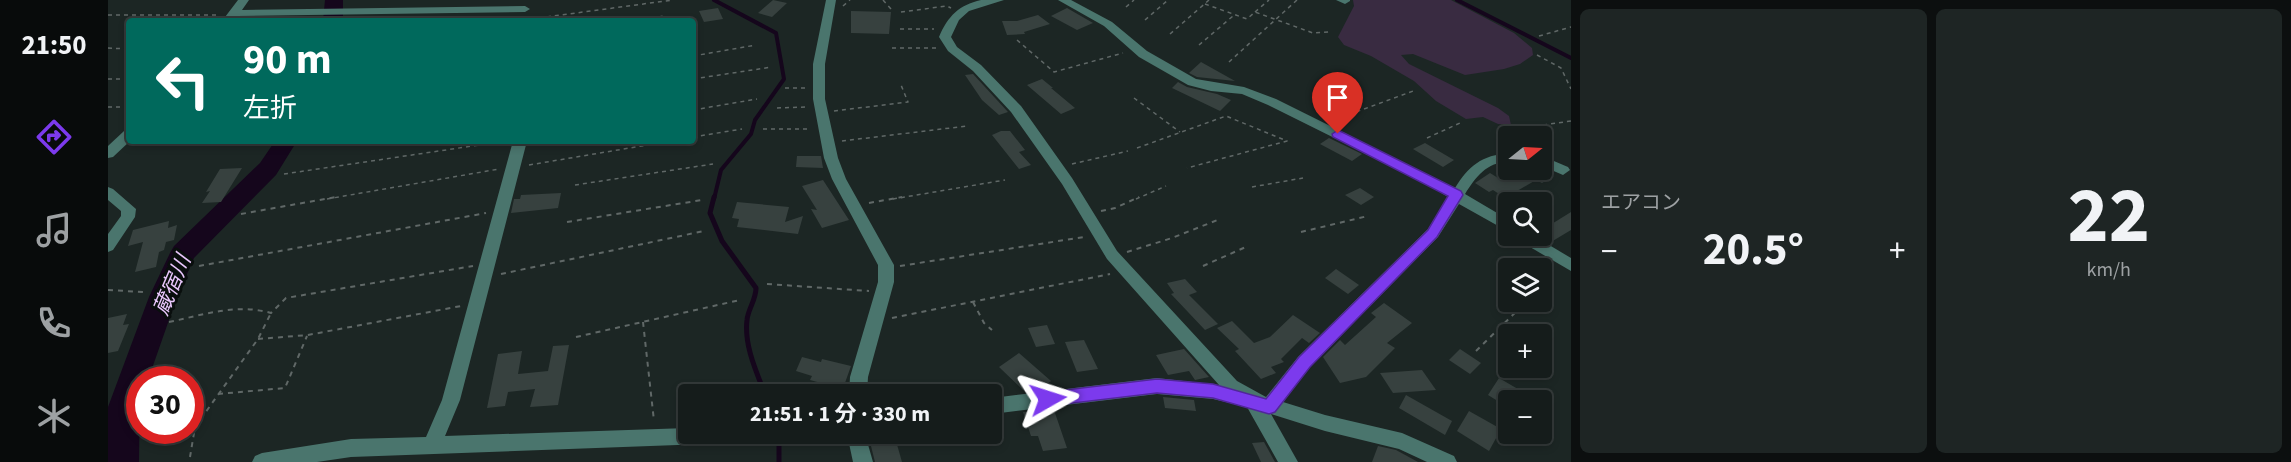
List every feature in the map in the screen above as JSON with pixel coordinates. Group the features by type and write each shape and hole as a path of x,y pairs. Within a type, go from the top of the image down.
{"street":[{"path":"230,16 244,0"},
{"path":"999,0 968,2 953,18 945,37 946,41 952,49 977,68 1016,109 1067,181 1112,255 1231,386 1261,404 1288,462"},
{"path":"1063,0 1108,24 1143,54 1166,69 1192,82 1244,91 1272,102 1456,195 1498,220"},
{"path":"835,4 819,64 819,99 839,179 886,265 886,282 859,384"},
{"path":"230,16 324,15 357,11 527,12"},
{"path":"108,154 126,137"},
{"path":"431,446 451,400 519,144"},
{"path":"1261,404 1433,233 1471,174 1482,164 1498,159"},
{"path":"1552,166 1563,170"},
{"path":"108,192 129,209 128,217 108,246"},
{"path":"1540,246 1571,265"},
{"path":"1002,405 1157,386 1213,391 1402,441 1447,462"},
{"path":"262,462 431,446 678,437"},
{"path":"858,444 862,462"}],"path":[{"path":"527,12 673,0"},
{"path":"835,4 850,0"},
{"path":"884,0 891,9"},
{"path":"1126,7 1134,0"},
{"path":"1145,20 1168,0"},
{"path":"1170,34 1209,0"},
{"path":"1204,4 1247,19 1269,0"},
{"path":"1228,62 1298,0"},
{"path":"901,12 947,6 956,10"},
{"path":"1255,12 1313,33 1329,32"},
{"path":"108,15 230,16"},
{"path":"1198,45 1234,15"},
{"path":"652,18 664,16"},
{"path":"1539,36 1571,27"},
{"path":"900,29 940,29"},
{"path":"1017,40 1054,72 1132,51"},
{"path":"696,56 756,45"},
{"path":"108,48 126,49"},
{"path":"892,48 945,48"},
{"path":"1537,56 1561,68 1571,89"},
{"path":"696,79 772,67"},
{"path":"108,79 126,79"},
{"path":"828,112 908,102 901,85"},
{"path":"785,88 812,88"},
{"path":"1324,123 1416,90"},
{"path":"1134,98 1180,132"},
{"path":"696,109 757,99"},
{"path":"108,107 126,107"},
{"path":"777,108 814,107"},
{"path":"1137,148 1226,116 1287,141 1187,168"},
{"path":"1536,126 1571,121"},
{"path":"1428,138 1460,123"},
{"path":"836,142 967,126"},
{"path":"696,137 742,129"},
{"path":"763,129 817,129"},
{"path":"284,174 488,144"},
{"path":"523,166 653,144"},
{"path":"1065,165 1128,151"},
{"path":"574,185 713,164"},
{"path":"241,214 505,168"},
{"path":"1252,188 1304,178"},
{"path":"860,205 1005,180"},
{"path":"1098,212 1115,208 1166,186"},
{"path":"567,222 702,200"},
{"path":"199,266 489,213"},
{"path":"1301,232 1368,216"},
{"path":"1122,253 1172,238 1220,219"},
{"path":"492,276 704,231"},
{"path":"900,266 1084,237"},
{"path":"1203,266 1248,246"},
{"path":"190,457 195,427 258,339 271,313 286,298 474,265"},
{"path":"890,319 1110,274"},
{"path":"767,284 874,291"},
{"path":"108,290 143,292"},
{"path":"576,337 740,300"},
{"path":"973,302 984,323 992,330"},
{"path":"258,339 308,335 462,306"},
{"path":"169,322 242,309 257,308 271,313"},
{"path":"1476,351 1516,312"},
{"path":"643,322 655,427"},
{"path":"219,394 285,387 308,335"}],"shaded area":[{"path":"1353,0 1451,0 1514,33 1532,48 1533,55 1520,64 1504,69 1465,75 1413,54 1401,55 1409,64 1498,108 1509,116 1511,125 1498,124 1483,117 1466,119 1436,101 1414,81 1371,56 1344,45 1338,37 1354,6"}],"building":[{"path":"773,0 787,3 772,17 758,13"},
{"path":"718,8 723,19 704,22 699,11"},
{"path":"1067,8 1093,23 1077,30 1051,16"},
{"path":"851,11 891,12 889,34 851,33"},
{"path":"1038,15 1050,24 1024,32 1025,34 1007,35 1002,21 1017,21"},
{"path":"1201,62 1235,81 1197,77 1189,73"},
{"path":"973,74 1008,112 999,115 982,100 965,75"},
{"path":"1042,79 1075,108 1061,114 1027,85"},
{"path":"1178,82 1187,87 1231,100 1220,111 1172,88"},
{"path":"1001,131 1010,131 1025,150 1019,152 1031,165 1019,169 992,135"},
{"path":"1329,138 1362,154 1352,161 1320,144"},
{"path":"1425,143 1454,160 1443,167 1413,149"},
{"path":"797,156 821,156 823,168 796,167"},
{"path":"242,168 221,202 202,203 220,169"},
{"path":"1490,173 1503,181 1536,180 1515,192 1498,193 1493,190 1489,192 1475,183"},
{"path":"823,180 849,220 822,228 811,209 817,210 802,186"},
{"path":"1360,188 1374,197 1361,205 1345,195"},
{"path":"561,193 558,208 511,213 514,199 520,199 521,195"},
{"path":"737,202 789,207 785,222 803,216 798,234 737,227 739,219 732,218"},
{"path":"1571,212 1571,230 1552,241 1552,224"},
{"path":"169,221 168,228 177,225 174,240 166,242 164,250 159,252 156,267 135,272 143,242 128,246 133,230"},
{"path":"1336,269 1359,285 1348,294 1325,278"},
{"path":"1185,279 1197,292 1189,295 1218,324 1205,330 1171,294 1174,293 1167,283"},
{"path":"1384,303 1412,323 1387,343 1395,348 1366,377 1340,383 1323,357 1340,340 1345,345 1376,317 1371,313"},
{"path":"127,314 123,325 129,324 118,351 108,353 108,318"},
{"path":"1293,315 1320,333 1309,343 1302,338 1281,359 1284,362 1271,367 1276,373 1261,379 1235,351 1239,349 1217,328 1232,321 1254,343 1270,337"},
{"path":"1047,325 1055,344 1036,347 1028,328"},
{"path":"1084,340 1098,369 1077,372 1065,342"},
{"path":"569,345 558,405 530,407 535,389 508,392 505,406 487,408 498,354 522,351 518,374 548,371 553,346"},
{"path":"1184,349 1209,377 1195,380 1189,371 1168,375 1156,355"},
{"path":"1460,349 1481,363 1470,374 1449,360"},
{"path":"1019,353 1051,381 1040,390 1025,392 999,367"},
{"path":"802,357 851,366 845,384 825,384 810,380 812,376 796,371"},
{"path":"1422,370 1436,390 1393,393 1380,373"},
{"path":"1499,378 1520,390 1498,390 1498,401 1488,395"},
{"path":"1406,395 1452,421 1445,435 1399,408"},
{"path":"1163,397 1194,400 1196,411 1165,408"},
{"path":"1039,411 1040,414 1055,413 1067,448 1043,451 1038,436 1031,436 1023,412"},
{"path":"1469,411 1498,427 1498,434 1489,451 1457,431"},
{"path":"1264,442 1275,462 1261,462 1252,443"},
{"path":"897,444 902,462 875,462 871,446"},
{"path":"1378,446 1396,450 1418,462 1372,462"}],"waterway":[{"name":"蔵宿川","path":"333,18 334,0"},
{"path":"714,0 776,33 784,79 755,120 751,134 721,170 714,199"},
{"path":"1457,0 1571,58"},
{"name":"蔵宿川","path":"123,462 123,408 163,297 183,253 268,169 284,144"},
{"path":"714,197 710,213 722,241 756,288 748,316 747,339 761,384"},
{"path":"779,444 779,462"}],"route":[{"path":"1048,399 1157,386 1213,391 1252,400 1269,407 1304,362 1433,233 1456,195 1338,134"}]}
